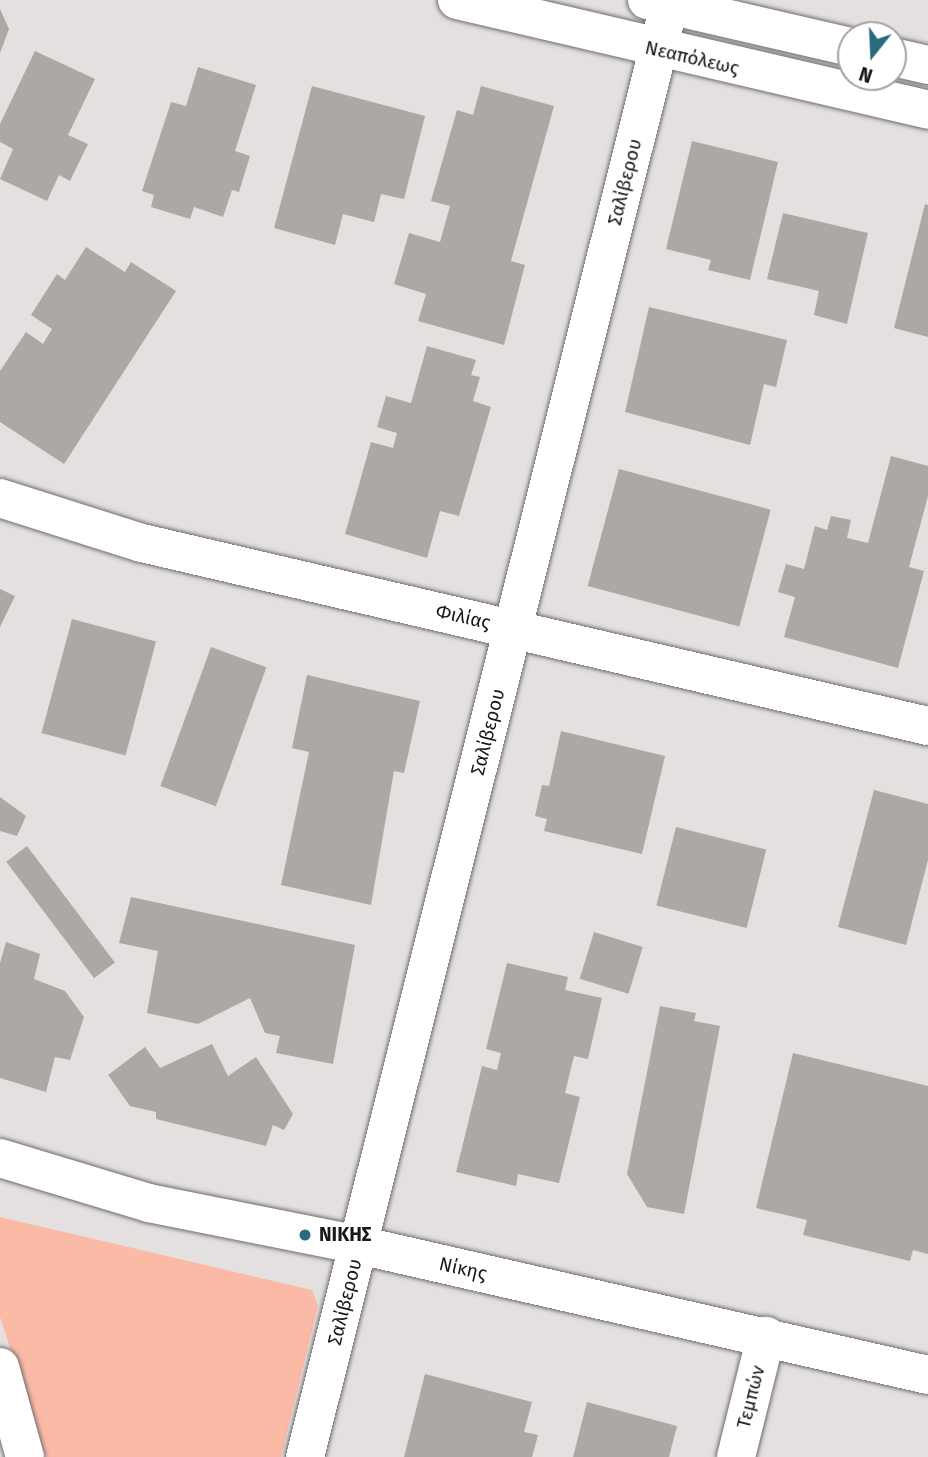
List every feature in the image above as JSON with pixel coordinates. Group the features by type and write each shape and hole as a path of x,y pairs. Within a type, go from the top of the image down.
{"street":[{"name":"Νεαπόλεως","path":"457,0 658,50 928,110"},
{"name":"Σαλίβερου","path":"305,1457 658,50 658,3"},
{"path":"658,3 837,44"},
{"path":"907,60 928,65"},
{"name":"Φιλίας","path":"0,498 142,543 928,726"},
{"name":"Νίκης","path":"0,1158 149,1203 359,1245 928,1375"},
{"name":"Τεμπών","path":"736,1457 766,1336"},
{"path":"0,1367 25,1457"}],"shaded area":[{"path":"0,1217 312,1290 318,1306 281,1457 46,1457 0,1317"}],"building":[{"path":"0,9 9,29 0,53"},
{"path":"35,51 95,79 68,135 88,144 70,181 59,175 47,201 0,179 13,149 0,142 0,124"},
{"path":"198,67 256,85 235,151 250,156 239,192 232,190 223,217 194,207 190,219 151,207 154,195 142,191 171,102 186,106"},
{"path":"312,86 425,116 404,199 381,194 374,222 343,214 335,245 274,228"},
{"path":"481,86 554,106 511,261 525,265 504,345 418,321 426,294 394,284 409,233 440,242 450,206 431,201 457,110 473,115"},
{"path":"692,141 778,162 750,280 708,270 711,260 666,249"},
{"path":"925,204 928,205 928,337 894,328"},
{"path":"783,213 868,233 847,324 814,315 819,291 767,279"},
{"path":"86,247 125,272 131,262 176,291 64,464 0,422 0,371 26,332 43,344 52,329 31,315 57,274 65,280"},
{"path":"649,307 787,340 776,387 764,384 750,445 625,412"},
{"path":"427,346 476,360 471,375 480,377 473,401 491,407 459,516 440,511 427,558 345,534 371,442 393,448 397,433 377,427 386,396 411,403"},
{"path":"891,456 928,466 928,496 909,567 924,571 898,668 784,637 795,597 778,592 786,564 804,569 815,526 827,530 831,516 851,520 847,538 868,543"},
{"path":"619,469 771,510 739,627 588,586"},
{"path":"0,589 15,596 0,627"},
{"path":"72,619 156,642 125,755 41,733"},
{"path":"211,647 266,667 216,806 160,786"},
{"path":"307,675 420,701 404,773 394,771 371,905 281,885 309,752 292,748"},
{"path":"561,731 665,756 642,854 544,831 547,819 535,816 542,785 549,786"},
{"path":"874,790 928,804 928,860 906,945 838,927"},
{"path":"0,797 26,816 17,836 0,831"},
{"path":"676,827 766,849 747,928 656,906"},
{"path":"27,846 115,963 94,978 6,862"},
{"path":"131,897 355,945 333,1064 276,1053 280,1036 265,1033 250,998 198,1024 147,1013 158,951 119,943"},
{"path":"594,932 643,947 628,994 580,979"},
{"path":"6,942 40,954 34,979 65,991 84,1017 70,1060 55,1057 46,1092 0,1078 0,963"},
{"path":"507,963 568,977 565,990 602,998 588,1059 574,1056 565,1093 580,1097 559,1183 518,1174 516,1186 456,1172 482,1066 497,1070 501,1053 486,1049"},
{"path":"660,1006 696,1013 694,1021 720,1026 684,1214 647,1207 627,1174"},
{"path":"212,1044 228,1076 256,1057 293,1114 284,1130 273,1125 266,1146 156,1119 156,1112 130,1106 108,1075 145,1047 160,1068"},
{"path":"793,1053 928,1086 928,1254 913,1250 910,1261 803,1235 807,1220 756,1208"},
{"path":"425,1374 532,1402 524,1432 538,1435 532,1457 404,1457"},
{"path":"587,1402 677,1426 669,1457 573,1457"}],"place":[{"name":"ΝΙΚΗΣ","path":"305,1235"}]}
